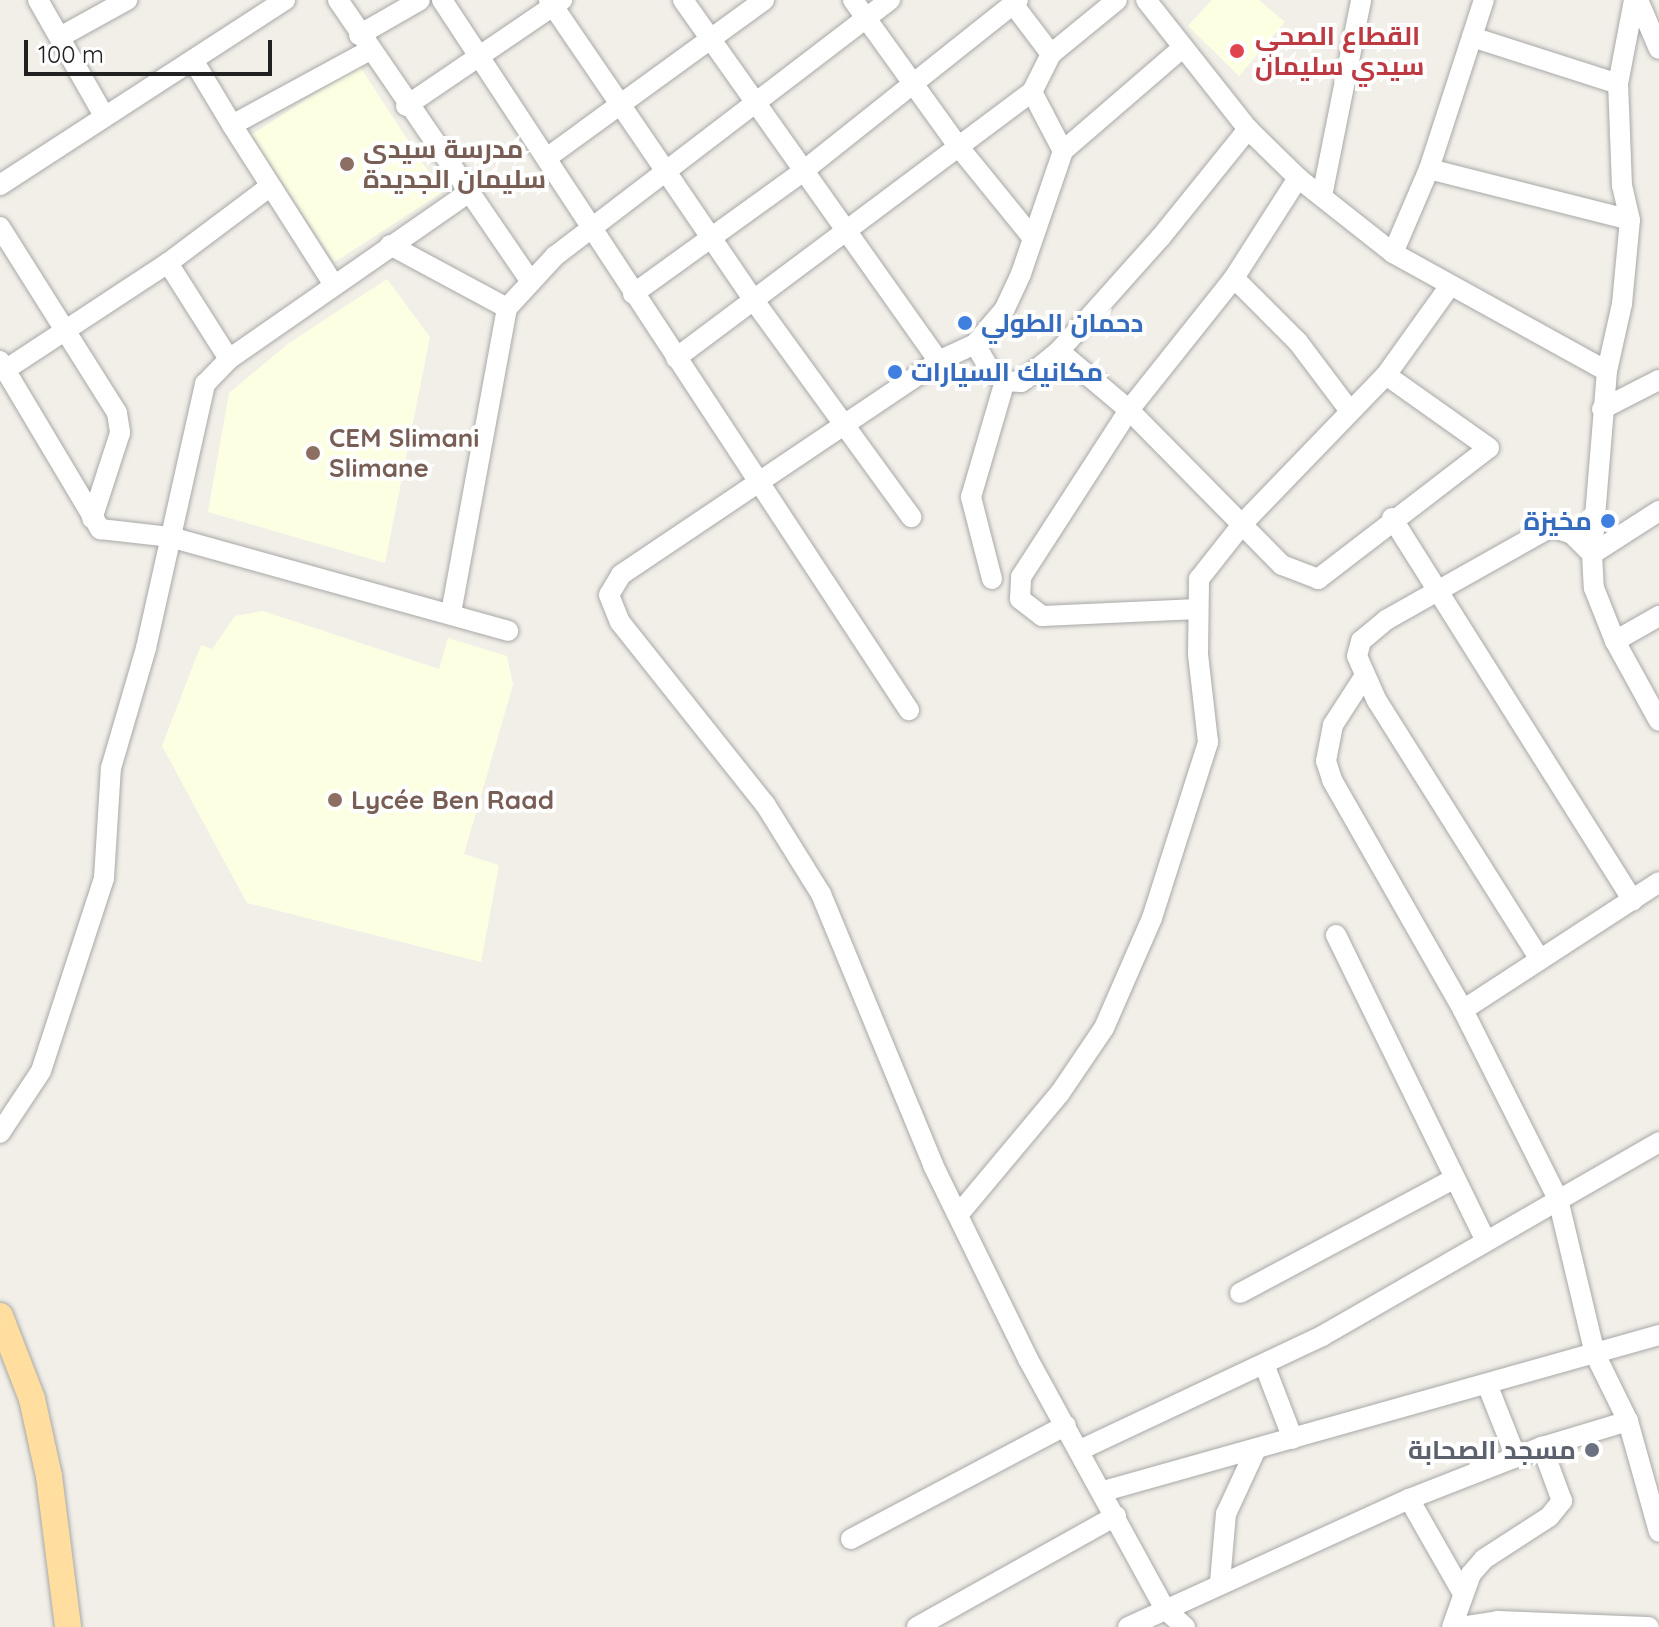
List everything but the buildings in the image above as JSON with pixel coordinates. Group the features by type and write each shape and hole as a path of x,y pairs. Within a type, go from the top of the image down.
{"main road":[{"path":"0,1316 32,1399 49,1476 68,1627"}],"street":[{"path":"38,0 103,114"},
{"path":"60,37 127,0"},
{"path":"0,185 103,114 285,0"},
{"path":"338,0 406,106 530,280"},
{"path":"232,125 365,43 420,0"},
{"path":"442,0 548,157 633,294 763,481 909,710"},
{"path":"683,0 802,172 939,361"},
{"path":"548,157 764,0"},
{"path":"853,0 958,146 1032,237"},
{"path":"451,613 507,308 530,280 593,227 758,106 890,0"},
{"path":"676,358 755,302 1032,92 1051,54 1117,0"},
{"path":"1146,0 1181,49 1248,129 1298,178 1393,253 1449,287 1607,371"},
{"path":"1322,196 1361,0"},
{"path":"1393,253 1429,169 1484,0"},
{"path":"1636,0 1659,49"},
{"path":"1636,0 1618,84 1622,186 1630,220 1622,304 1602,409 1592,554 1598,604 1659,721"},
{"path":"406,106 555,2 620,106 755,302 911,517"},
{"path":"633,294 802,172 1016,2 1051,54"},
{"path":"1472,37 1618,84"},
{"path":"1181,49 1063,151 1004,310 975,344 939,361 621,575 609,595 611,608 765,804 821,894 958,1215 1165,1609 1185,1627"},
{"path":"193,60 268,188 334,285"},
{"path":"1032,92 1063,151"},
{"path":"975,344 1005,381 1021,382 1059,351 1161,237 1248,129"},
{"path":"1429,169 1630,220"},
{"path":"1198,609 1042,616 1020,599 1021,577 1129,410 1234,278 1298,178"},
{"path":"268,188 168,263 2,366 92,519 110,533 170,537 508,631"},
{"path":"0,1133 41,1071 104,878 111,768 130,712 202,392 229,359 468,193"},
{"path":"0,227 119,421 92,519"},
{"path":"390,245 507,308"},
{"path":"168,263 229,359"},
{"path":"1234,278 1298,342 1350,411"},
{"path":"958,1215 1060,1093 1104,1028 1137,955 1185,825 1208,742 1198,609 1199,579 1244,522 1386,375 1449,287"},
{"path":"1059,351 1129,410 1244,522 1282,565 1318,579 1392,518 1489,448 1386,375"},
{"path":"1602,409 1659,380"},
{"path":"992,579 971,497 1005,381"},
{"path":"1592,554 1659,511"},
{"path":"1392,518 1633,900"},
{"path":"1539,958 1364,677 1357,656 1361,641 1386,620 1438,595 1551,527 1572,534 1592,554"},
{"path":"1615,641 1659,616"},
{"path":"1364,677 1333,725 1326,761 1366,843 1463,1010 1558,1199 1595,1354 1628,1421 1659,1532"},
{"path":"1463,1010 1659,882"},
{"path":"1336,935 1452,1180 1485,1239"},
{"path":"1080,1450 1322,1336 1485,1239 1659,1142"},
{"path":"1240,1293 1452,1180"},
{"path":"1104,1491 1659,1335"},
{"path":"1264,1364 1293,1439"},
{"path":"1487,1384 1516,1457"},
{"path":"1128,1627 1220,1582 1409,1499 1542,1447 1628,1421"},
{"path":"851,1539 1066,1425"},
{"path":"1452,1627 1462,1592 1484,1559 1557,1509 1561,1489 1542,1447"},
{"path":"1220,1582 1226,1514 1256,1449"},
{"path":"1409,1499 1462,1592"},
{"path":"917,1627 1116,1516"},
{"path":"1461,1627 1649,1627"}],"shaded area":[{"name":"القطاع الصحي سيدي سليمان","path":"1212,0 1259,0 1285,22 1239,76 1188,26"},
{"name":"مدرسة سيدي سليمان الجديدة","path":"359,65 442,192 334,262 252,135"},
{"name":"CEM Slimani Slimane","path":"387,279 430,337 385,563 208,512 229,393 289,343"},
{"name":"Lycée Ben Raad","path":"263,611 439,669 448,638 507,656 513,685 464,854 499,865 481,962 247,903 162,746 201,645 212,649 235,616"}],"place":[{"name":"القطاع الصحي سيدي سليمان","path":"1237,51"},
{"name":"مدرسة سيدي سليمان الجديدة","path":"347,164"},
{"name":"دحمان الطولي","path":"965,323"},
{"name":"مكانيك السيارات","path":"895,372"},
{"name":"CEM Slimani Slimane","path":"313,453"},
{"name":"مخيزة","path":"1608,521"},
{"name":"Lycée Ben Raad","path":"335,800"},
{"name":"مسجد الصحابة","path":"1592,1450"}]}
